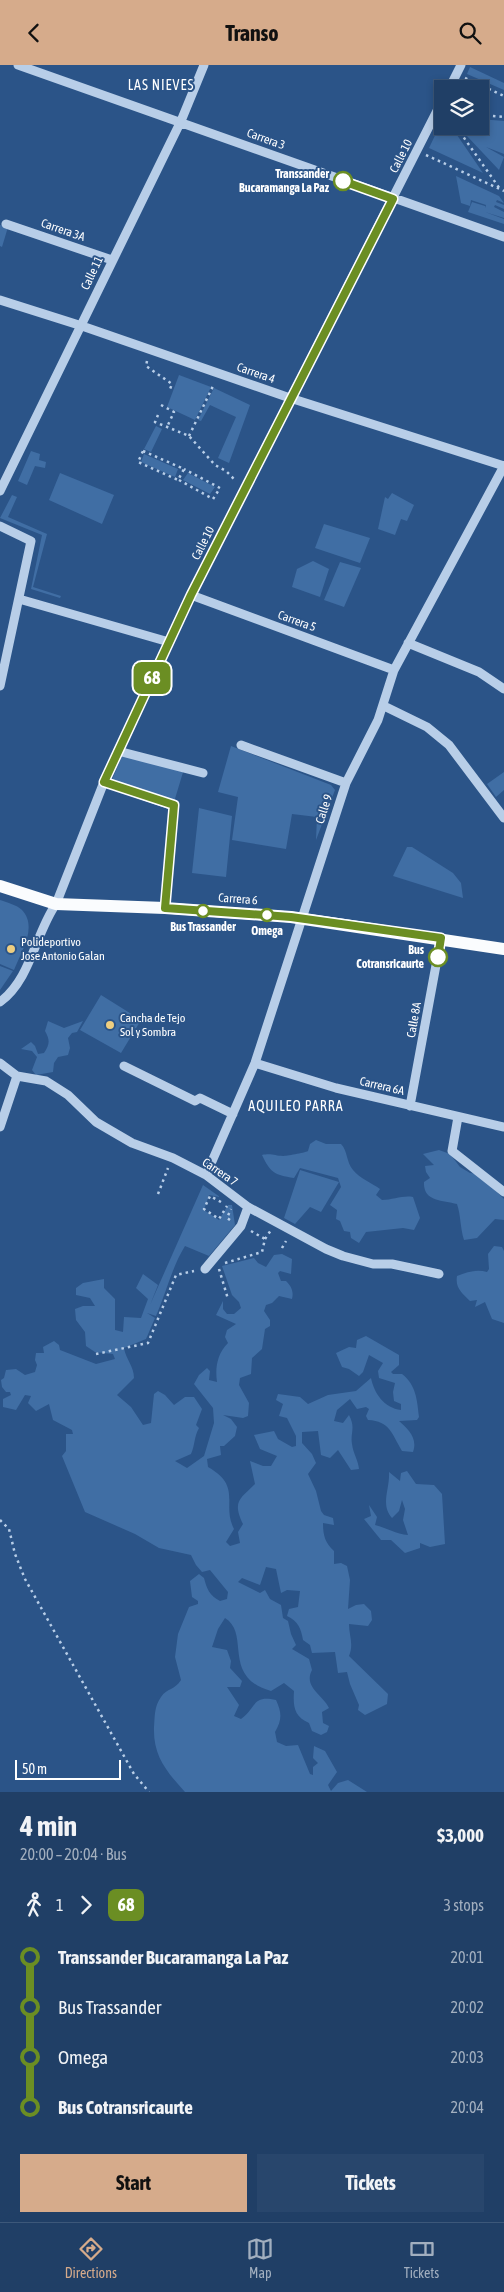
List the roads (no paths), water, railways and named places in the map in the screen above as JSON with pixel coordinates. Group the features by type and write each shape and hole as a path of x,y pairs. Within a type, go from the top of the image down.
{"main road":[{"name":"Carrera 6","path":"0,886 56,904 165,908 302,918 504,949"}],"street":[{"name":"Carrera 3","path":"18,65 181,121 393,199 504,237"},
{"name":"Calle 11","path":"0,491 181,121 204,65"},
{"path":"454,80 461,65"},
{"name":"Calle 10","path":"0,1002 7,997 24,971 48,915 56,904 104,782 191,595 434,117"},
{"name":"Carrera 3A","path":"6,223 112,260"},
{"name":"Carrera 4","path":"0,301 82,326 290,398 504,466"},
{"name":"Calle 9","path":"206,1175 255,1063 346,783 384,707 394,670 504,466"},
{"path":"0,526 30,541 0,686"},
{"name":"Carrera 5","path":"191,595 394,670"},
{"path":"19,599 169,642"},
{"path":"408,643 479,672 504,689"},
{"path":"384,707 427,727 449,745 504,819"},
{"path":"241,745 346,783"},
{"path":"118,751 203,773"},
{"path":"104,782 174,805 165,908"},
{"name":"Calle 8A","path":"410,1106 441,938"},
{"name":"Carrera 7","path":"0,1063 17,1076 46,1081 68,1095 96,1122 132,1143 173,1158 206,1175 248,1207 344,1256 373,1264 392,1264 439,1274"},
{"name":"Carrera 6A","path":"255,1063 336,1088 504,1127"},
{"path":"124,1066 195,1101 200,1098 233,1114"},
{"path":"0,1127 17,1076"},
{"path":"458,1117 452,1151 504,1192"},
{"path":"206,1269 241,1226 248,1207"}],"place":[{"name":"Transsander Bucaramanga La Paz","path":"343,181"},
{"name":"Bus Trassander","path":"203,911"},
{"name":"Omega","path":"267,915"},
{"name":"Polideportivo Jose Antonio Galan","path":"11,949"},
{"name":"Bus Cotransricaurte","path":"438,957"},
{"name":"Cancha de Tejo Sol y Sombra","path":"110,1025"}],"district":[{"name":"LAS NIEVES","path":"161,85"},
{"name":"AQUILEO PARRA","path":"296,1106"}]}
